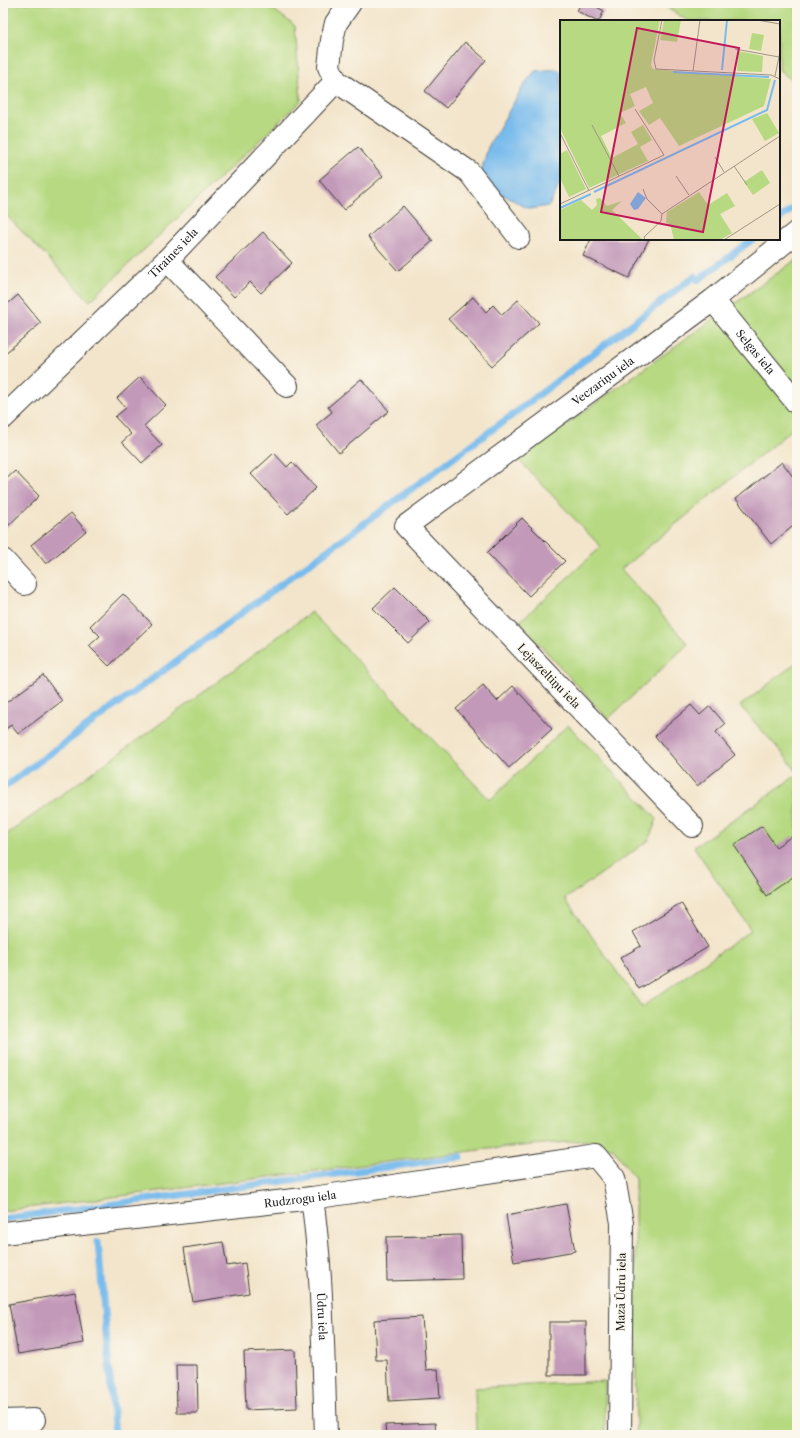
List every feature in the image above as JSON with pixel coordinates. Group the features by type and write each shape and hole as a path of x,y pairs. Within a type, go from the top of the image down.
{"street":[{"path":"350,3 336,23 332,40 329,67 336,81 469,172 519,237"},
{"name":"Tīraines iela","path":"3,418 167,260 336,81"},
{"name":"Veczariņu iela","path":"406,526 713,300 797,232"},
{"path":"167,260 287,386"},
{"name":"Selgas iela","path":"713,300 797,403"},
{"name":"Lejaszeltiņu iela","path":"406,526 692,826"},
{"path":"3,560 25,584"},
{"name":"Rudzrogu iela","path":"3,1233 312,1198 596,1156"},
{"name":"Mazā Ūdru iela","path":"596,1156 614,1178 622,1223 620,1435"},
{"name":"Ūdru iela","path":"312,1198 317,1230 320,1270 326,1435"},
{"path":"3,1421 34,1420"}],"green space":[{"path":"3,3 265,3 295,26 301,101 90,301 5,214 3,215"},
{"path":"660,3 797,3 797,84 780,71 780,20 686,20"},
{"path":"797,259 797,428 795,427 621,569 688,644 608,719 519,622 601,547 518,459"},
{"path":"311,612 490,800 568,725 657,819 648,841 565,899 642,1007 751,930 694,847 797,775 797,1435 636,1435 635,1178 613,1148 589,1140 488,1149 3,1211 3,837 193,700"},
{"path":"797,662 797,772 785,756 740,706"},
{"path":"3,1374 8,1408 3,1409"},
{"path":"605,1381 605,1435 476,1435 475,1388"}],"water":[{"path":"557,69 560,70 560,184 549,206 529,209 498,192 481,172 488,147 525,83 535,71"}],"building":[{"path":"581,3 590,3 604,11 600,20 594,20 577,11"},
{"path":"465,42 486,60 446,108 425,91"},
{"path":"358,147 383,176 344,210 319,180"},
{"path":"403,206 433,241 398,271 368,237"},
{"path":"263,232 292,263 261,293 250,282 234,297 215,277"},
{"path":"591,240 648,240 629,278 583,256"},
{"path":"18,295 41,323 3,355 3,308"},
{"path":"473,297 486,312 493,305 502,315 518,300 539,323 492,366 448,319"},
{"path":"140,377 166,405 144,426 162,445 142,463 122,442 131,434 115,417 126,408 117,398"},
{"path":"361,379 389,411 339,453 316,425 332,412 328,407"},
{"path":"274,453 287,467 292,462 316,488 288,514 251,474"},
{"path":"782,462 797,482 797,523 771,544 736,499"},
{"path":"15,471 39,496 7,527 3,523 3,482"},
{"path":"71,513 86,531 46,564 31,545"},
{"path":"522,518 565,561 529,596 487,553"},
{"path":"395,587 430,622 408,643 373,608"},
{"path":"123,594 152,624 109,666 89,646 100,636 90,626"},
{"path":"43,675 62,701 18,734 11,725 3,731 3,705"},
{"path":"483,685 497,701 513,686 552,729 509,768 456,709"},
{"path":"691,705 700,715 710,706 725,724 716,732 735,755 697,786 655,736"},
{"path":"762,826 776,847 792,836 797,843 797,874 767,895 734,845"},
{"path":"681,903 708,947 639,989 620,958 641,946 633,932"},
{"path":"566,1204 575,1251 514,1262 506,1215"},
{"path":"461,1235 462,1279 387,1281 386,1237"},
{"path":"223,1242 227,1266 245,1263 249,1293 193,1302 184,1248"},
{"path":"75,1292 84,1343 18,1354 9,1304"},
{"path":"422,1317 426,1370 438,1369 440,1398 389,1401 387,1360 376,1360 374,1320"},
{"path":"549,1322 586,1322 586,1375 549,1375"},
{"path":"295,1350 297,1408 246,1410 244,1352"},
{"path":"176,1365 197,1365 198,1413 177,1413"},
{"path":"435,1423 436,1435 386,1435 385,1425"}],"waterway":[{"path":"780,218 797,206"},
{"path":"3,788 515,413 695,276 698,280 752,240"},
{"path":"3,1219 461,1157"},
{"path":"98,1242 115,1435"}]}
